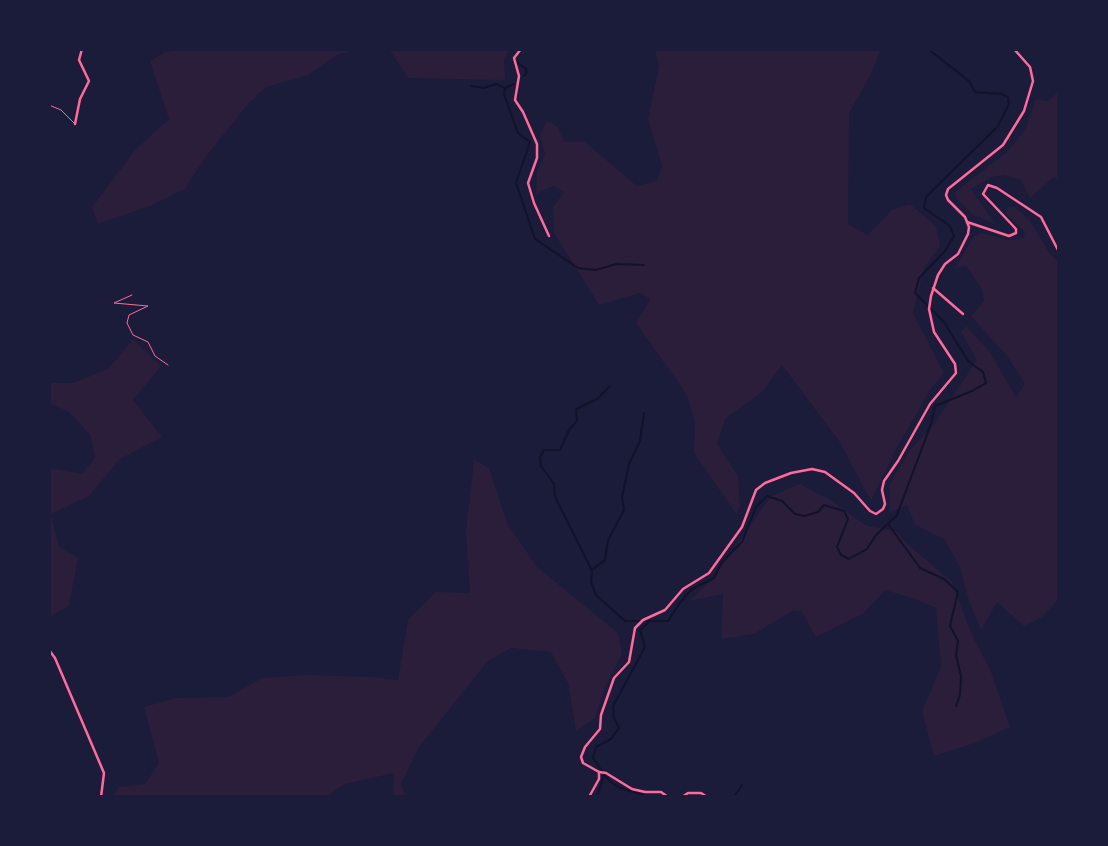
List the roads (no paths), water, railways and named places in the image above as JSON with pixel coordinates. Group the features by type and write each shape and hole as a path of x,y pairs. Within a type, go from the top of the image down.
{"street":[{"path":"75,124 80,99 89,81 79,60 82,49"},
{"path":"521,49 514,58 519,76 515,100 537,144 537,158 528,183 549,236"},
{"path":"668,797 661,792 632,789 583,763 585,747 600,729 601,715 614,678 629,662 635,628 643,620 665,610 683,589 709,573 742,527 756,490 765,483 812,468 825,472 854,493 870,512 876,514 883,509 884,481 930,404 956,373 955,364 933,332 929,309 933,288 945,264 958,254 965,243 969,227 965,216 946,195 948,189 1003,145 1024,111 1033,81 1030,67 1014,49"},
{"path":"967,222 1009,236 1016,233 1016,229 983,194 988,185 998,188 1041,217 1059,252"},
{"path":"933,288 963,314"},
{"path":"49,650 55,658 104,773 101,797"},
{"path":"589,797 599,772"},
{"path":"682,797 688,793 701,793 707,797"}],"lane":[{"path":"49,105 61,110 70,122 75,124"}],"waterway":[{"path":"610,386 597,399 576,409 577,421 569,430 560,450 544,450 540,457 541,466 554,484 555,497 592,571 591,582 596,595 625,621 668,621 692,589 714,578 722,562 742,542 756,507 767,496 782,501 795,514 804,516 818,512 824,505 844,511 848,519 837,547 841,555 849,559 867,549 876,535 897,515 931,424 935,406 986,383 983,372 968,361 944,322 915,293 919,278 945,251 954,236 950,226 924,208 926,197 998,126 1009,104 1008,97 975,92 969,81 928,49"},
{"path":"516,62 525,68 527,72 524,76"},
{"path":"471,86 484,88 496,84 503,87"},
{"path":"514,84 505,88 504,94 518,133 530,142 516,183 535,239 578,268 596,270 616,264 644,265"},
{"path":"593,569 605,560 608,540 624,510 622,497 629,464 640,441 644,413"},
{"path":"888,524 920,568 944,579 958,592 950,626 958,641 956,655 961,676 960,695 956,706"},
{"path":"648,623 640,630 645,647 613,706 614,718 619,728 611,739 596,747 593,758 609,781 620,788 650,797"},
{"path":"597,797 604,775"},
{"path":"734,797 742,785"}]}
